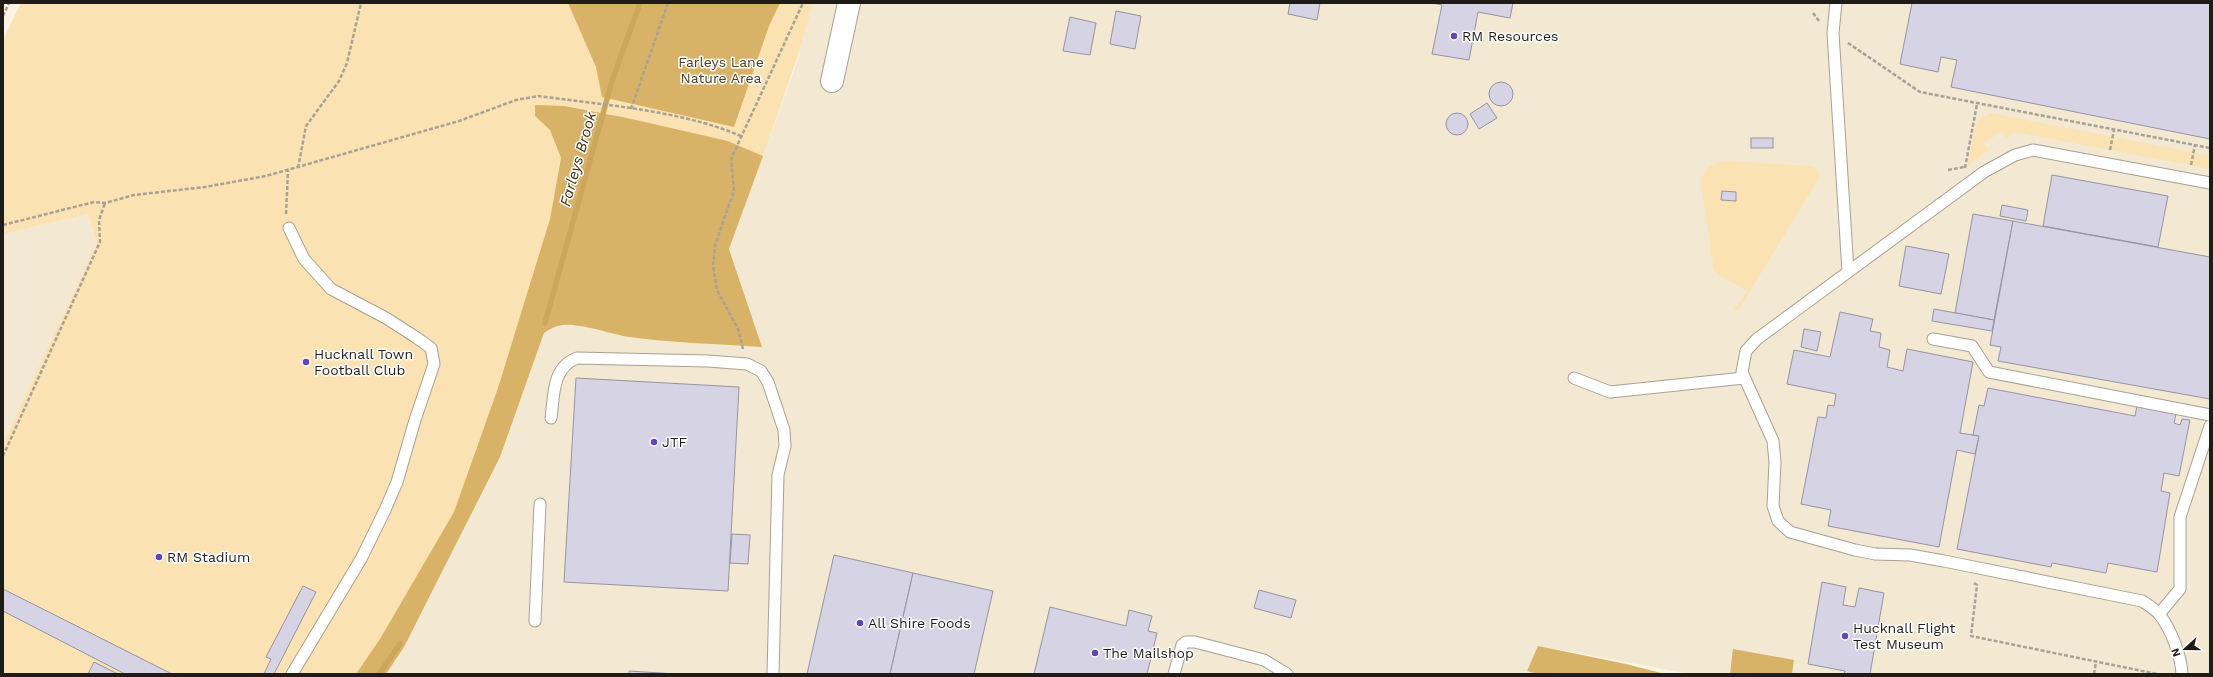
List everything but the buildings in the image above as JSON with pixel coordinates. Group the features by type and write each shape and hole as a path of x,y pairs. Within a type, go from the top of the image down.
{"street":[{"path":"832,81 849,3"}],"lane":[{"path":"1836,3 1833,33 1848,272"},
{"path":"2182,674 2176,650 2159,614 2142,601 1910,555 1875,554 1790,532 1778,521 1774,506 1775,462 1773,441 1744,378 1742,363 1750,345 1984,172 2015,155 2033,150 2210,183"},
{"path":"289,228 304,259 331,289 386,318 431,348 434,364 397,482 385,510 361,559 292,674"},
{"path":"1933,339 1972,346 1989,372 2210,415"},
{"path":"551,418 559,374 568,362 577,358 748,364 761,372 768,382 784,430 784,446 778,475 773,674"},
{"path":"1574,378 1610,392 1744,378"},
{"path":"2159,614 2180,589 2180,517 2210,426"},
{"path":"535,621 540,504"},
{"path":"1174,674 1182,645 1190,642 1264,660 1287,674"}],"path":[{"path":"3,16 9,3"},
{"path":"298,168 306,126 339,81 347,63 361,3"},
{"path":"631,109 668,3"},
{"path":"748,364 738,329 717,290 713,266 715,245 734,191 731,159 803,3"},
{"path":"1813,13 1821,24 1833,33 1920,92 2210,148"},
{"path":"3,225 94,202 105,203 134,194 205,187 288,171 459,121 516,100 538,96 631,109 709,125 741,136"},
{"path":"1965,171 1964,167 1977,104"},
{"path":"2107,164 2114,130"},
{"path":"2188,180 2195,145"},
{"path":"1948,170 1964,167"},
{"path":"288,171 286,214 289,228"},
{"path":"3,456 100,242 99,220 105,203"},
{"path":"1968,580 1977,585 1972,636 2157,674"},
{"path":"2094,674 2096,662"}],"shaded area":[{"path":"806,3 2210,3 2210,674 1691,674 1539,646 1527,671 1536,674 386,674 404,647 500,457 544,333 551,328 563,325 576,325 628,337 674,342 762,346 729,249 799,57"},
{"path":"88,214 97,243 3,443 3,234"}],"green space":[{"name":"Hucknall Town Football Club","path":"21,3 813,3 798,55 763,156 728,141 535,116 550,130 561,158 550,219 500,457 404,647 386,674 3,674 3,443 97,243 88,214 3,234 3,40"},
{"name":"Farleys Lane Nature Area","path":"568,3 780,3 769,26 734,127 602,97 596,67"},
{"path":"535,105 564,106 627,118 728,141 763,156 729,249 762,347 646,339 570,325 558,326 544,333 500,457 404,647 386,674 356,674 380,639 454,512 498,388 550,219 561,158 550,130 535,116"},
{"path":"1991,113 2210,156 2210,169 2015,132 2007,138 2002,131 1984,143 1989,150 1967,166 1977,121"},
{"path":"1726,161 1812,166 1817,169 1820,176 1738,311 1734,309 1748,291 1720,276 1714,270 1701,182 1702,177 1709,167 1716,163"},
{"path":"1538,646 1626,664 1665,674 1537,674 1527,671"},
{"path":"1733,649 1794,660 1792,674 1730,674"}],"waterway":[{"name":"Farleys Brook","path":"545,323 612,81 640,3"},
{"path":"379,674 400,644"}],"place":[{"name":"RM Resources","path":"1454,36"},
{"name":"Hucknall Town Football Club","path":"306,362"},
{"name":"JTF","path":"654,442"},
{"name":"RM Stadium","path":"159,557"},
{"name":"All Shire Foods","path":"860,623"},
{"name":"Hucknall Flight Test Museum","path":"1845,636"},
{"name":"The Mailshop","path":"1095,653"}]}
